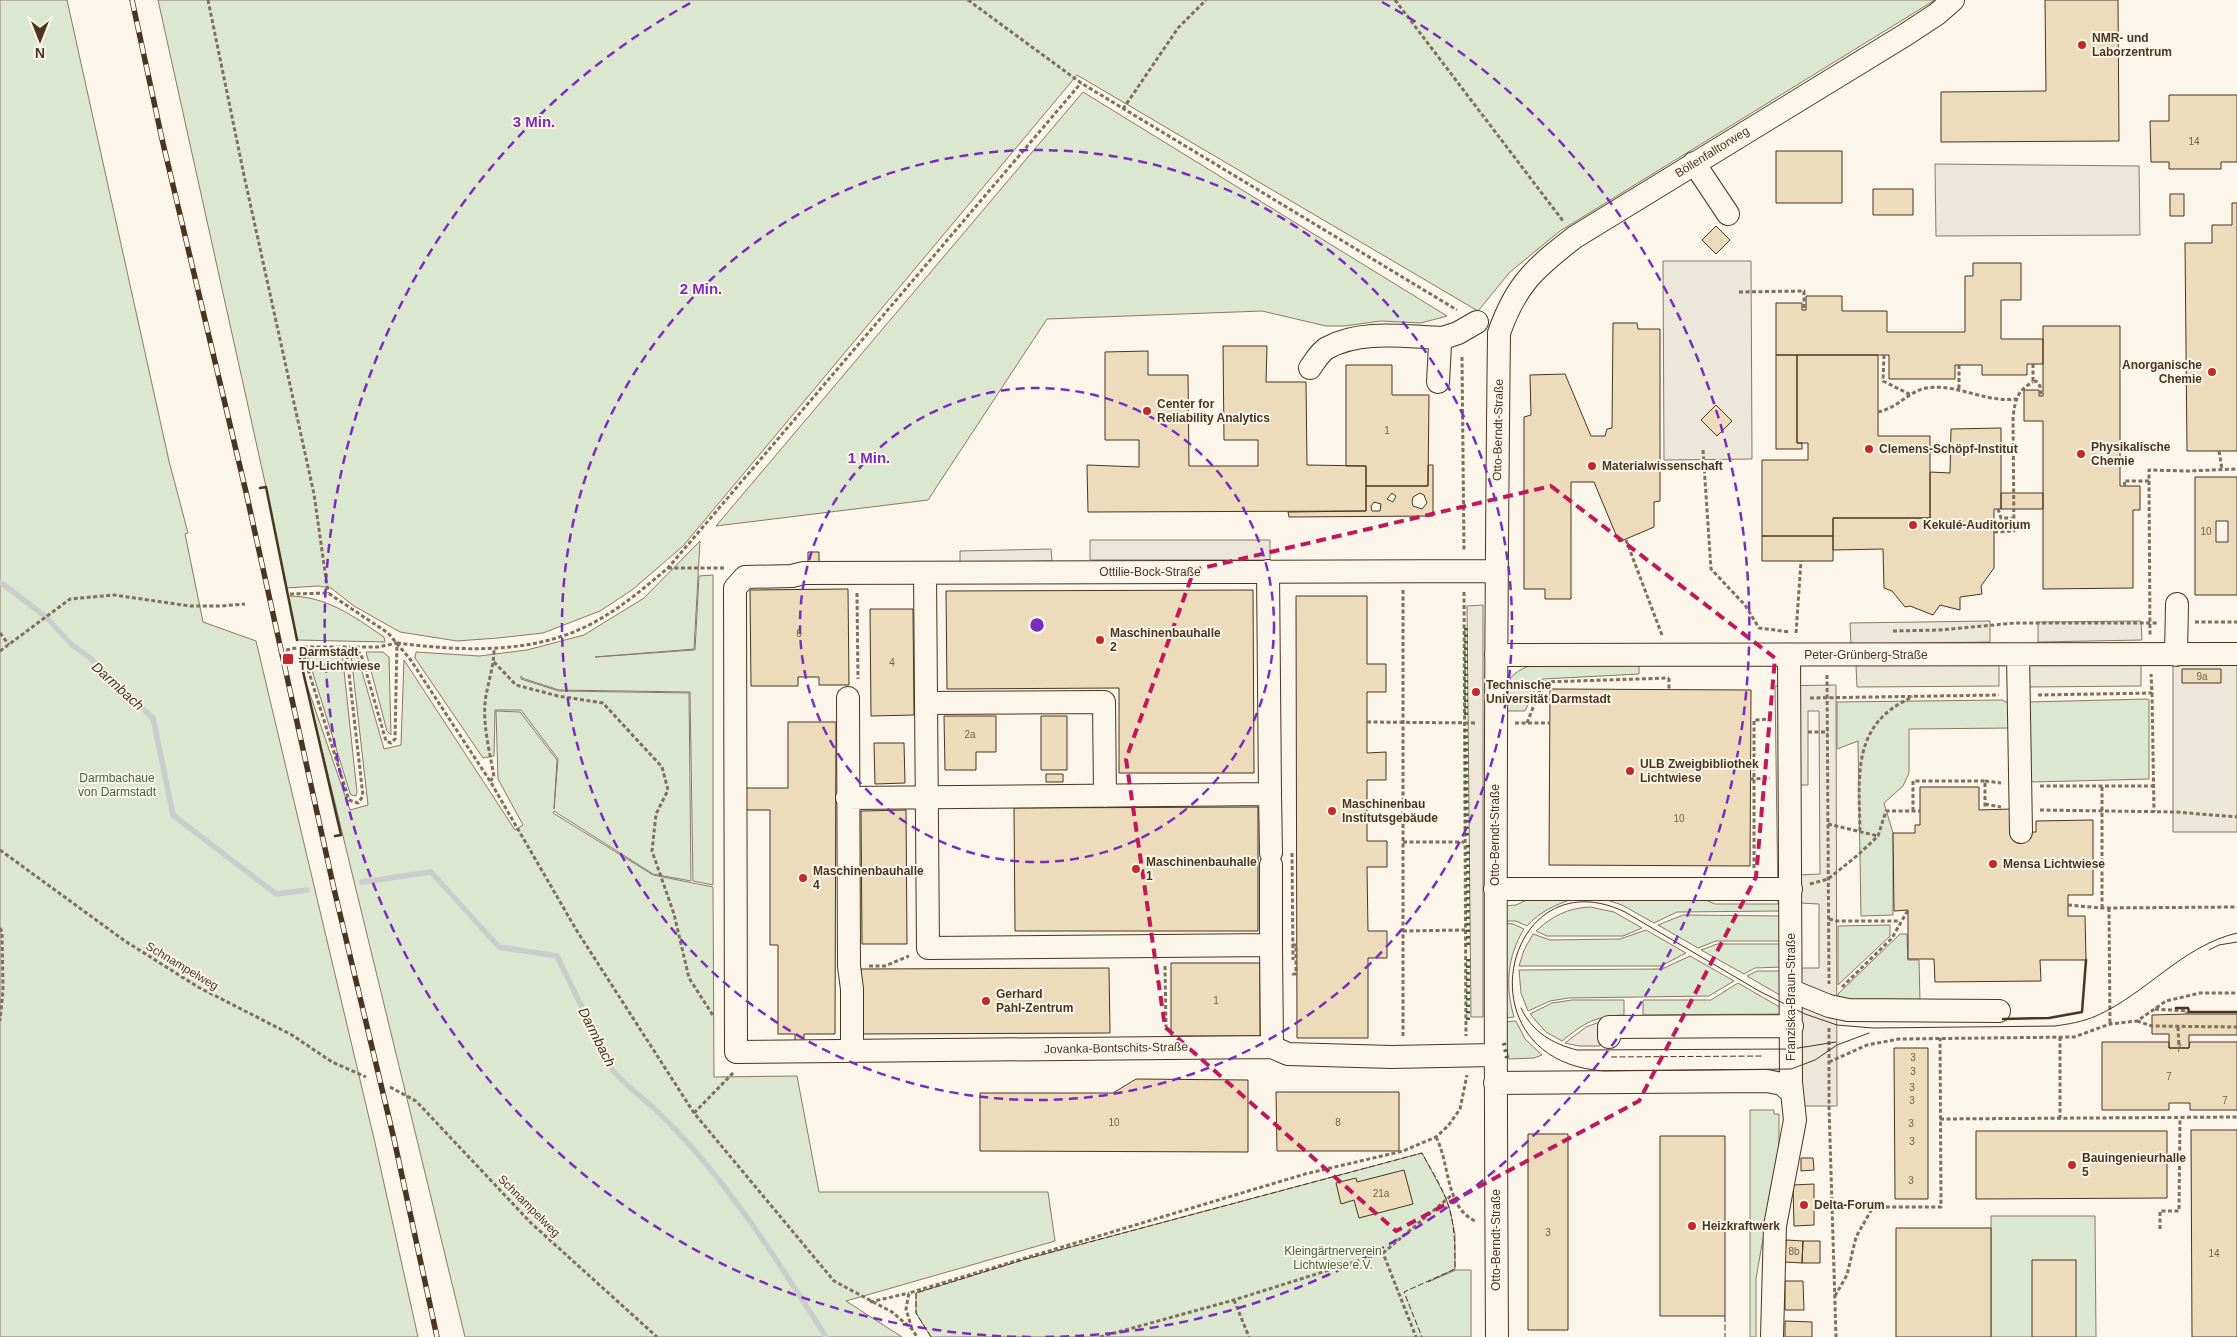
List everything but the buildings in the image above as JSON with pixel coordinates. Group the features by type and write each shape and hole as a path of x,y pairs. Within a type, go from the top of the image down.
{"street":[{"name":"Böllenfalltorweg","path":"1499,333 1508,309 1519,288 1536,270 1575,238 1694,163 1905,35 1937,14 1954,0"},
{"path":"1694,163 1728,214"},
{"path":"1310,368 1326,348 1348,338 1459,331"},
{"path":"1438,382 1440,345 1459,331"},
{"name":"Otto-Berndt-Straße","path":"1497,1337 1494,1055 1499,333"},
{"path":"1268,571 1270,794 1278,857 1271,945 1272,1047"},
{"name":"Ottilie-Bock-Straße","path":"736,1052 735,588 745,576 792,576 804,573 1496,571"},
{"path":"925,573 928,948 1271,945"},
{"path":"2176,613 2176,655"},
{"name":"Peter-Grünberg-Straße","path":"1496,656 2237,654"},
{"path":"2018,655 2021,832"},
{"name":"Franziska-Braun-Straße","path":"1772,1337 1774,1226 1795,1120 1792,1093 1790,656"},
{"path":"848,698 847,798 852,1051"},
{"path":"926,703 1104,702 1105,796"},
{"path":"847,798 1270,794"},
{"path":"1495,889 1791,889"},
{"path":"1792,991 1901,1011 1999,1011"},
{"path":"1609,1037 1609,1027 1792,1026"},
{"name":"Jovanka-Bontschits-Straße","path":"736,1052 1272,1047 1288,1054 1403,1057 1494,1055"},
{"path":"1494,1083 1767,1081 1782,1084 1792,1093"}],"path":[{"path":"208,0 245,180 314,494 328,593"},
{"path":"870,1302 909,1293 1304,1174 1403,1151 1436,1137 1448,1126 1460,1109 1467,1077 1463,722 1462,343 1459,331 1081,83 968,0"},
{"path":"1123,109 1178,28 1206,0"},
{"path":"1395,0 1575,238"},
{"path":"286,650 301,646 353,647 397,643 459,650 494,649 547,641 590,625 627,602 668,568 1081,83"},
{"path":"1739,292 1804,291 1804,310"},
{"path":"1884,355 1883,381 1911,395"},
{"path":"2034,364 2034,382"},
{"path":"1958,365 1959,391"},
{"path":"2034,382 2036,381 2040,386 2041,396"},
{"path":"1998,509 2001,518 2011,518 2012,522 1994,532 2014,531 2012,416 2016,399 2022,388 2034,382"},
{"path":"1878,412 1890,410 1911,395 1926,388 1959,391 2001,401 2016,399"},
{"path":"1703,450 1710,569 1745,605 1758,628 1805,633"},
{"path":"2218,451 2222,469"},
{"path":"2154,812 2149,623 2149,470 2237,469"},
{"path":"2125,486 2124,481 2149,481"},
{"path":"1626,540 1669,656"},
{"path":"1796,633 1801,561"},
{"path":"1403,572 1403,1057"},
{"path":"848,698 858,687 857,573"},
{"path":"290,594 328,593 388,633 397,643 410,659 490,781 577,930 694,1113 834,1280 870,1302 892,1312 912,1329"},
{"path":"0,651 70,599 114,595 190,606 244,604"},
{"path":"1890,632 1940,630 2015,623 2149,623 2176,613 2237,622"},
{"path":"0,633 9,645"},
{"path":"353,647 361,654 386,741 391,743 396,739 397,643"},
{"path":"301,646 349,800 358,803 363,796 347,656 353,647"},
{"path":"490,781 494,777 485,703 494,662 494,649"},
{"path":"494,662 516,685 558,696 603,703 662,767 668,790 656,814 652,851 674,914 689,978 716,1019"},
{"path":"1527,723 1543,682 1669,678"},
{"path":"1754,872 1752,779 1754,720 1828,697 2152,693"},
{"path":"1860,831 1860,760 1866,741 1889,710 1901,702 1916,696"},
{"path":"1828,697 1829,919 1837,921 1900,921"},
{"path":"1367,722 1484,723"},
{"path":"1513,723 1550,723"},
{"path":"1808,732 1828,732"},
{"path":"1752,779 1767,778"},
{"path":"1913,811 1913,781 1985,781 2020,786 2154,786"},
{"path":"1985,781 1985,810"},
{"path":"2102,786 2102,908"},
{"path":"1985,804 2021,810 2154,812 2237,817"},
{"path":"1791,889 1828,879 1837,873 1878,836 1886,811 1920,811"},
{"path":"1828,824 1878,836"},
{"path":"1403,842 1464,842"},
{"name":"Schnampelweg","path":"0,850 125,941 198,987 292,1035 332,1062 366,1078"},
{"path":"1278,857 1293,960"},
{"path":"2068,905 2102,908 2237,907"},
{"path":"2109,908 2110,1024"},
{"path":"1837,999 1892,938 1908,910"},
{"path":"0,928 2,932 3,990 0,1021"},
{"path":"1403,930 1465,930"},
{"path":"1165,946 1166,1048"},
{"path":"885,966 928,948"},
{"path":"2136,1021 2166,1001 2200,993 2237,993"},
{"path":"2155,1008 2187,1011 2187,1014"},
{"path":"1829,1062 1867,1045 1899,1039 2074,1037 2110,1024 2136,1021 2152,1026 2237,1027"},
{"path":"2178,1027 2179,1048"},
{"path":"1835,1296 1847,1274 1856,1237 1873,1206 1941,1207 1940,1038"},
{"path":"2060,1038 2060,1118"},
{"path":"694,1113 738,1068 736,1052"},
{"path":"1829,1078 1836,1337"},
{"name":"Schnampelweg","path":"390,1087 416,1100 531,1223 657,1337"},
{"path":"1940,1119 2237,1117"},
{"path":"2160,1229 2160,1210 2179,1210 2180,1118"},
{"path":"1436,1137 1443,1150 1453,1194 1463,1212 1480,1226"},
{"path":"1100,1337 1234,1300 1383,1253 1453,1194"},
{"path":"1383,1253 1416,1337"},
{"path":"909,1293 906,1309 912,1329 917,1337"},
{"path":"1234,1300 1249,1337"}],"highlighted area":[{"path":"1551,486 1775,658 1756,877 1639,1101 1396,1231 1165,1027 1126,759 1194,570"}],"green space":[{"name":"Darmbachaue von Darmstadt","path":"0,0 67,0 169,461 188,533 185,534 203,622 256,641 375,1143 418,1337 0,1337"},
{"path":"158,0 1935,0 1560,231 1510,272 1478,311 1077,75 683,546 632,590 600,611 543,633 457,641 400,632 354,606 331,588 318,586 286,588 266,487"},
{"path":"1083,92 1447,316 1421,323 1381,321 1344,326 1326,326 1262,311 1047,319 928,500 716,526"},
{"path":"700,541 694,649 595,657 695,650 699,576 713,575 713,885 693,881 690,692 559,690 522,678 521,676 521,679 559,691 689,693 691,881 653,874 554,811 553,813 653,875 713,887 714,1077 797,1076 819,1192 1048,1192 1055,1241 846,1301 902,1337 465,1337 305,680 350,810 368,805 351,655 357,654 384,749 401,745 404,660 515,830 523,825 498,779 496,711 520,712 557,760 554,809 558,759 521,710 495,710 494,756 483,758 415,658 416,652 479,656 527,650 584,635 644,598"},
{"path":"288,596 315,599 327,603 384,637 385,642 297,640"},
{"path":"306,651 342,652 356,796 350,793"},
{"path":"366,652 383,652 389,657 391,735 387,731"},
{"path":"1639,664 1639,674 1543,679 1539,681 1525,711 1506,711 1508,683 1515,674 1529,666"},
{"path":"2002,700 2010,704 2011,728 1909,729 1909,773 1903,786 1884,803 1893,833 1893,915 1861,916 1858,741 1837,749 1837,702"},
{"path":"2149,700 2149,779 2033,782 2029,779 2029,702"},
{"path":"1531,898 1576,898 1549,909 1537,916 1527,926 1516,921 1504,921 1504,906 1516,905"},
{"path":"1701,898 1715,904 1782,904 1782,911 1677,912 1654,923 1622,905 1607,900"},
{"path":"1590,907 1614,912 1642,928 1623,936 1547,936 1536,931 1548,921 1561,914 1575,909"},
{"path":"1683,915 1782,916 1782,941 1716,941 1698,948 1658,925"},
{"path":"1504,923 1513,924 1524,929 1514,950 1509,972 1509,994 1514,1017 1505,1018"},
{"path":"1890,925 1890,936 1838,985 1838,926"},
{"path":"1646,930 1686,953 1661,966 1519,966 1524,950 1533,934 1550,940 1620,939"},
{"path":"1900,934 1907,934 1908,960 1919,960 1920,1002 1838,999 1838,994"},
{"path":"1717,944 1782,944 1782,967 1755,968 1744,974 1701,950"},
{"path":"1690,956 1734,981 1709,996 1568,998 1550,1001 1528,1011 1521,993 1519,970 1662,969"},
{"path":"1757,971 1782,971 1783,997 1747,976"},
{"path":"1738,983 1783,1009 1783,1014 1643,1015 1643,1000 1711,1000"},
{"path":"1572,1000 1624,1000 1624,1015 1597,1019 1577,1029 1562,1041 1546,1032 1530,1014 1552,1003"},
{"path":"1516,1021 1525,1039 1542,1055 1534,1058 1509,1059 1505,1022"},
{"path":"1750,1110 1774,1110 1774,1114 1779,1114 1779,1150 1756,1278 1756,1337 1750,1337"},
{"name":"Kleingärtnerverein Lichtwiese e.V.","path":"1422,1153 1446,1198 1455,1234 1455,1269 1428,1282 1456,1270 1471,1270 1471,1337 931,1337 916,1313 916,1293 1026,1259"},
{"path":"1991,1216 2095,1216 2096,1337 1991,1337"}],"shaded area":[{"path":"1935,164 2139,166 2140,235 1936,236"},
{"path":"1663,261 1751,261 1752,459 1664,460"},
{"path":"1090,540 1270,540 1270,560 1090,560"},
{"path":"1051,549 1052,561 960,563 960,551"},
{"path":"1483,605 1483,1017 1471,1017 1467,606"},
{"path":"1990,621 1990,642 1851,644 1850,623"},
{"path":"2141,621 2142,640 2038,642 2038,622"},
{"path":"2173,662 2237,662 2237,832 2173,832"},
{"path":"2141,663 2141,686 2025,687 2024,665"},
{"path":"1999,664 1999,686 1857,687 1856,665"},
{"path":"1836,685 1837,1106 1805,1106 1783,1036 1600,1037 1600,1046 1579,1046 1565,1043 1586,1027 1605,1020 1783,1018 1781,904 1778,904 1775,686","holes":["1808,711 1819,711 1820,874 1799,875 1799,785 1808,785","1799,903 1819,904 1819,968 1799,968"]}],"waterway":[{"name":"Darmbach","path":"0,582 46,617 72,645 90,658 153,718 173,815 276,894 307,890"},
{"name":"Darmbach","path":"362,882 431,872 499,947 557,956 613,1071 662,1116 692,1147 734,1199 826,1337"}],"tram line":[{"path":"1869,1033 1837,1045 1815,1060 1791,1069 1604,1071 1557,1059 1528,1034 1514,1001 1514,966 1527,934 1550,911 1584,902 1625,912 1759,991 1805,1014 1837,1025 1873,1028 2055,1026 2081,1021 2114,1007 2199,948 2217,939 2237,933"},
{"path":"2209,950 2219,945 2237,942"},
{"path":"1521,1008 1531,1024 1544,1036 1577,1050 1792,1049 1836,1042"}],"railway":[{"path":"132,0 162,139 246,492 334,889 394,1139 437,1337"}],"hedge":[{"path":"1466,628 1466,716"},
{"path":"1466,729 1467,836"},
{"path":"1468,845 1468,949"},
{"path":"1468,959 1468,1020"},
{"path":"1504,1043 1507,1058"}],"fence":[{"path":"1611,1057 1764,1056"},
{"path":"931,1337 916,1313 916,1293 1026,1259 1422,1153 1441,1187 1449,1207 1455,1251 1455,1269 1404,1292 1422,1337"},
{"path":"1725,1316 1725,1337"}],"wall":[{"path":"260,488 266,487 297,640"},
{"path":"299,654 341,835 335,836"},
{"path":"2003,1019 2049,1018 2082,1012 2086,960"},
{"path":"2176,1008 2188,1008 2189,1012 2237,1012"}],"place":[{"name":"NMR- und Laborzentrum","path":"2082,45"},
{"name":"Anorganische Chemie","path":"2212,372"},
{"name":"Center for Reliability Analytics","path":"1147,411"},
{"name":"Clemens-Schöpf-Institut","path":"1869,449"},
{"name":"Physikalische Chemie","path":"2081,454"},
{"name":"Materialwissenschaft","path":"1592,466"},
{"name":"Kekulé-Auditorium","path":"1913,525"},
{"name":"Maschinenbauhalle 2","path":"1100,640"},
{"name":"Darmstadt TU-Lichtwiese","path":"288,659"},
{"name":"Technische Universität Darmstadt","path":"1476,692"},
{"name":"ULB Zweigbibliothek Lichtwiese","path":"1630,771"},
{"name":"Maschinenbau Institutsgebäude","path":"1332,811"},
{"name":"Mensa Lichtwiese","path":"1993,864"},
{"name":"Maschinenbauhalle 1","path":"1136,869"},
{"name":"Maschinenbauhalle 4","path":"803,878"},
{"name":"Gerhard Pahl-Zentrum","path":"986,1001"},
{"name":"Bauingenieurhalle 5","path":"2072,1165"},
{"name":"Delta-Forum","path":"1804,1205"},
{"name":"Heizkraftwerk","path":"1692,1226"}]}
